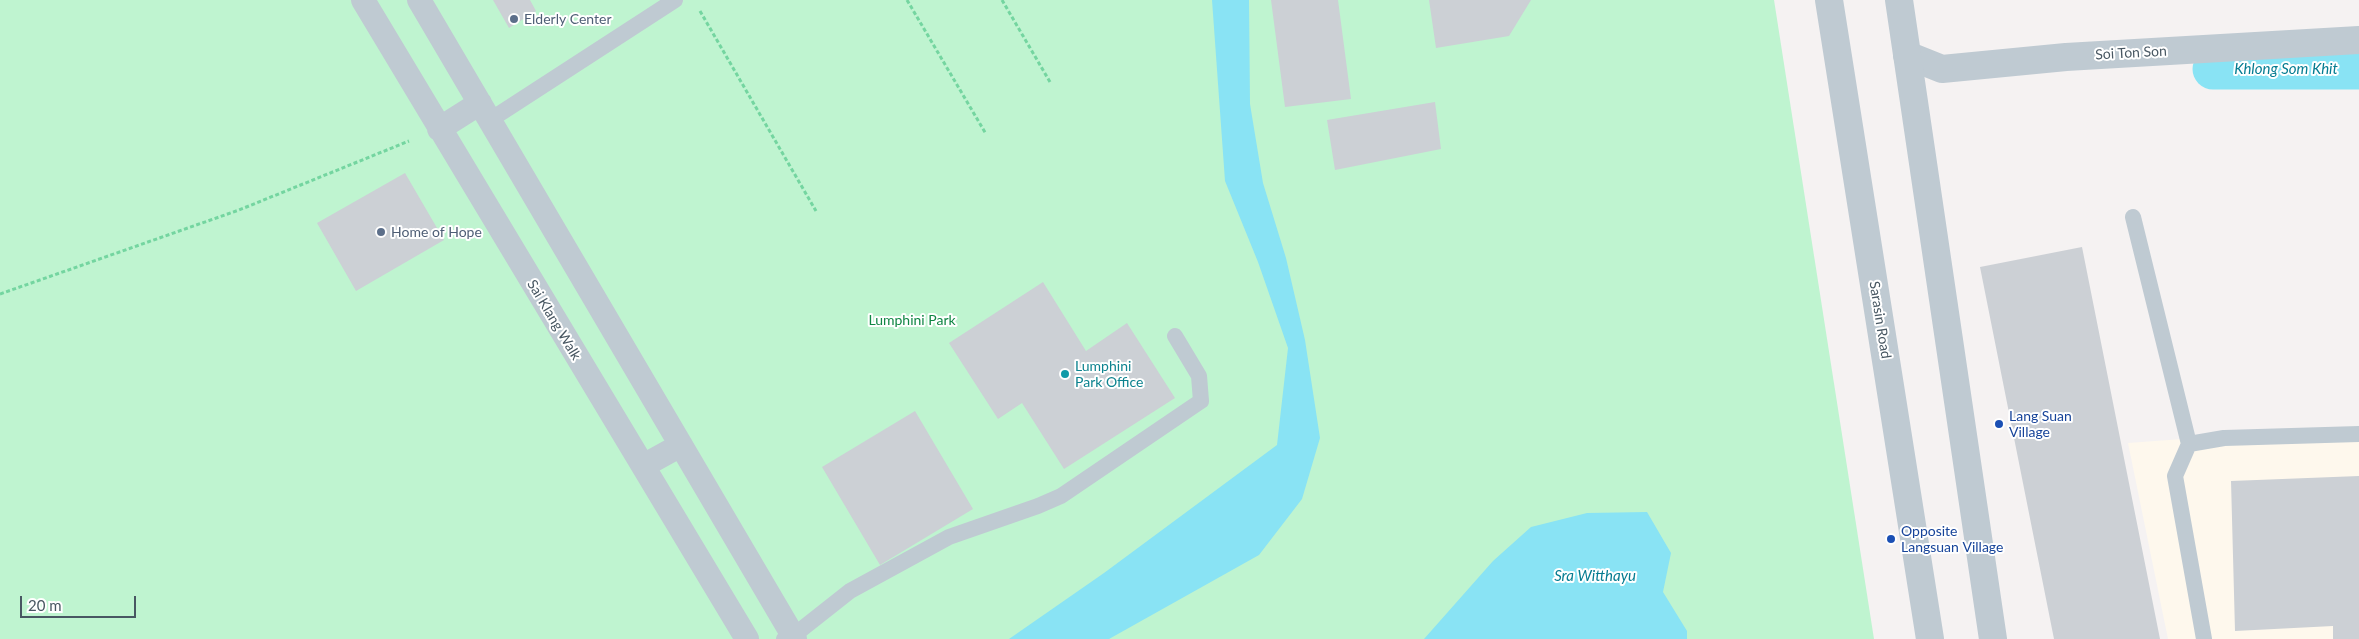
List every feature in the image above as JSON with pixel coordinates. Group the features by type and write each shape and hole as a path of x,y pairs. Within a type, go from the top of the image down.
{"street":[{"name":"Sai Klang Walk","path":"363,0 747,639"},
{"path":"419,0 681,445 791,638"},
{"name":"Sarasin Road","path":"1829,0 1930,639"},
{"path":"1899,0 1993,639"},
{"name":"Soi Ton Son","path":"1907,55 1942,69 2066,57 2359,40"},
{"path":"439,129 485,111"},
{"path":"643,466 681,445"}],"lane":[{"path":"485,111 675,0"},
{"path":"2133,218 2189,444 2175,476 2204,639"},
{"path":"791,638 850,591 949,537 1038,506 1060,496 1201,401 1199,376 1175,336"},
{"path":"2189,444 2224,438 2359,434"}],"path":[{"path":"907,0 986,134"},
{"path":"1002,0 1050,82"},
{"path":"698,8 816,211"},
{"path":"0,294 239,210 439,129"}],"shaded area":[{"path":"2359,426 2359,639 2168,639 2128,443"}],"green space":[{"name":"Lumphini Park","path":"0,0 1774,0 1874,639 0,639"}],"water":[{"path":"1212,0 1249,0 1250,104 1263,183 1286,258 1305,340 1320,438 1302,499 1259,555 1109,639 1009,639 1104,573 1277,445 1288,348 1258,262 1225,181"},
{"name":"Sra Witthayu","path":"1647,512 1671,553 1663,592 1687,631 1687,639 1424,639 1493,561 1531,527 1587,513"}],"building":[{"name":"Elderly Center","path":"493,0 530,0 536,11 509,28"},
{"path":"1271,0 1338,0 1351,99 1285,107"},
{"path":"1429,0 1531,0 1509,36 1436,48"},
{"path":"1435,102 1441,149 1335,170 1327,120"},
{"name":"Home of Hope","path":"405,173 444,240 356,291 317,223"},
{"path":"2082,247 2160,639 2054,639 1980,267"},
{"name":"Lumphini Park Office","path":"1043,282 1086,351 1127,323 1175,398 1064,469 1022,403 998,419 949,343"},
{"path":"915,411 973,509 880,565 822,467"},
{"path":"2359,476 2359,639 2333,639 2333,626 2235,631 2231,481"}],"waterway":[{"name":"Khlong Som Khit","path":"2213,69 2359,69"}],"place":[{"name":"Elderly Center","path":"514,19"},
{"name":"Home of Hope","path":"381,232"},
{"name":"Lumphini Park Office","path":"1065,374"},
{"name":"Lang Suan Village","path":"1999,424"},
{"name":"Opposite Langsuan Village","path":"1891,539"}]}
